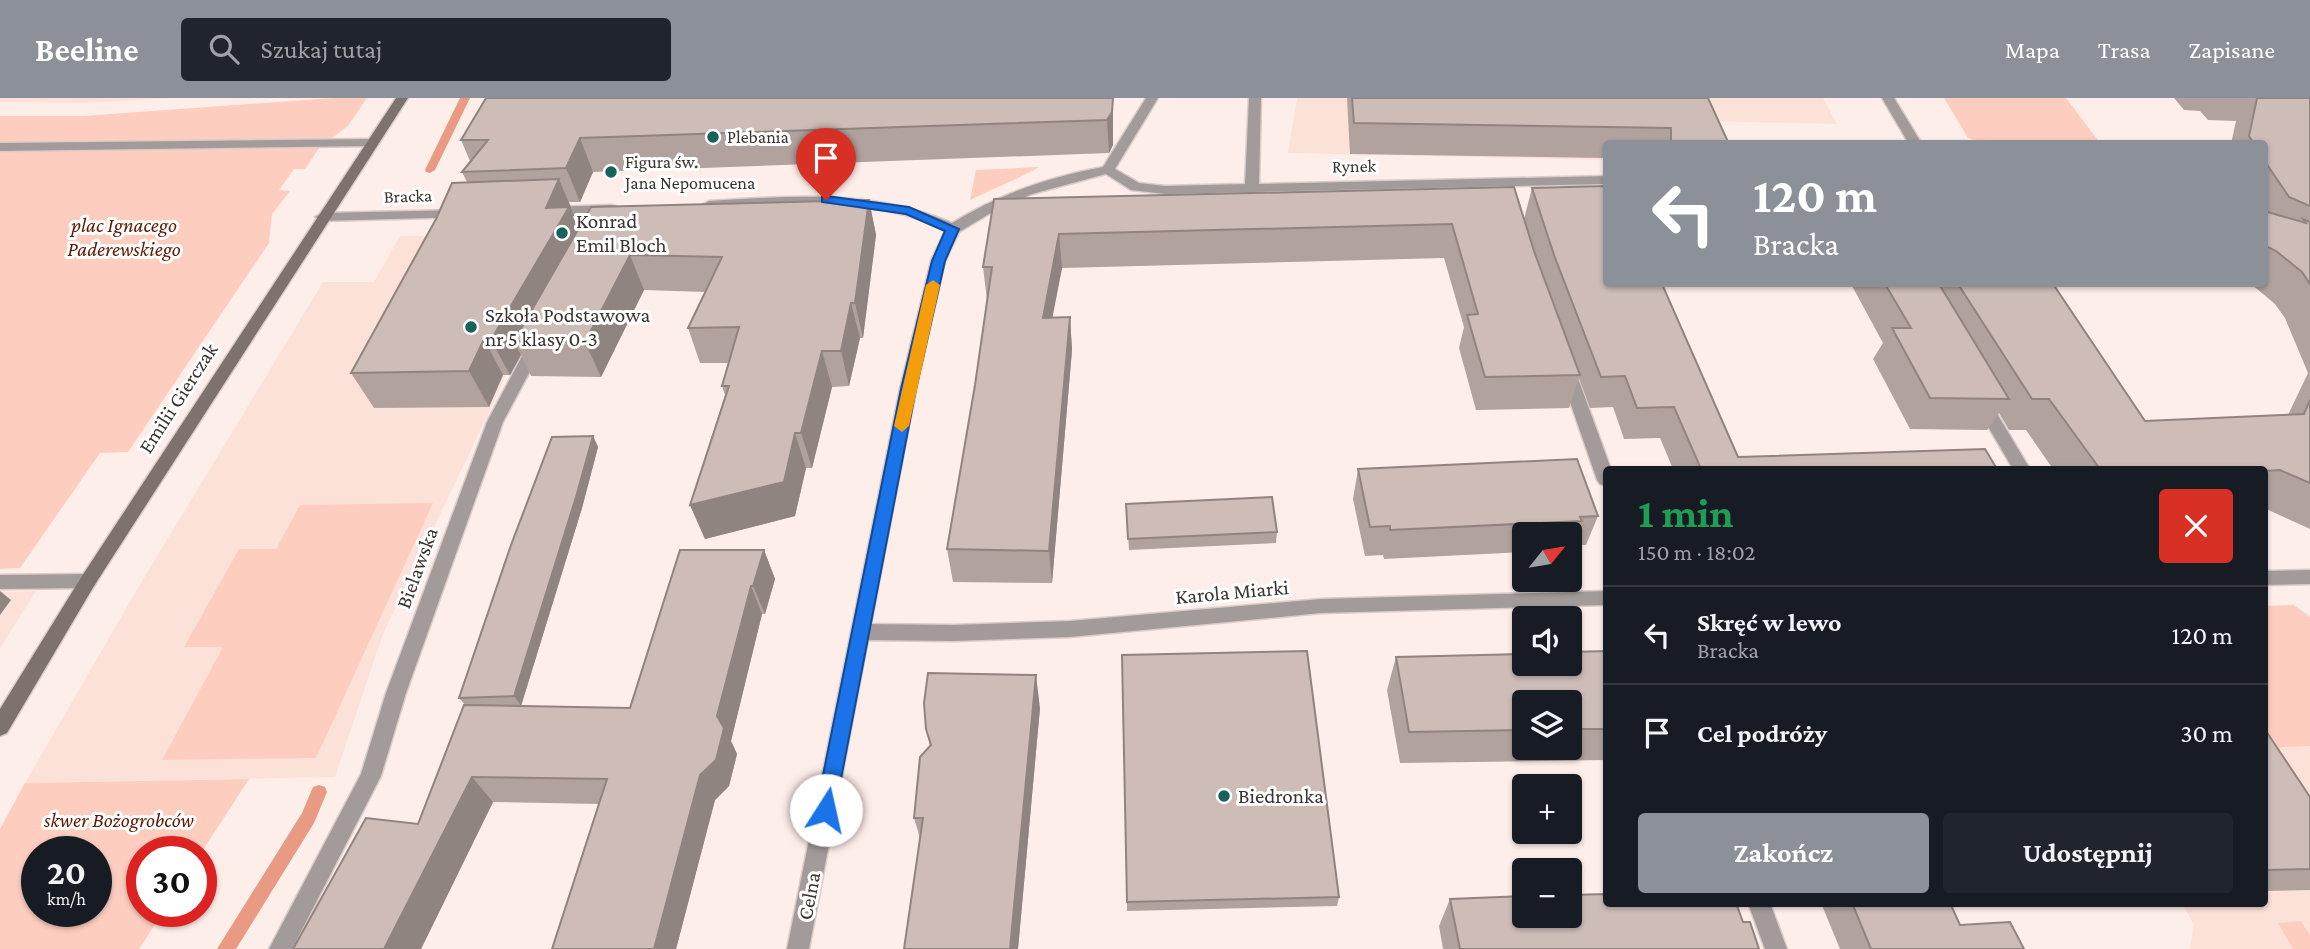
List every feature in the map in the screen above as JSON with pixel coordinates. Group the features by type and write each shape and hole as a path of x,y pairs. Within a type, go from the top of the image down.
{"street":[{"name":"Emilii Gierczak","path":"0,727 88,581 322,217 402,98"},
{"path":"693,205 851,201 909,211 953,229 983,210 1030,189 1108,170 1152,98"},
{"path":"1252,188 1255,98"},
{"path":"1888,98 1914,140"},
{"path":"0,147 371,143"},
{"name":"Rynek","path":"1108,170 1136,187 1165,190 1603,180"},
{"path":"1503,181 1507,197"},
{"path":"531,211 619,209 599,233"},
{"name":"Bracka","path":"322,217 477,213"},
{"name":"Celna","path":"798,949 908,389 938,261 953,229"},
{"name":"Bielawska","path":"280,949 371,776 396,694 495,422 546,328"},
{"path":"1561,355 1603,472"},
{"path":"1973,388 2020,466"},
{"path":"2268,578 2310,577"},
{"path":"0,582 88,581"},
{"name":"Karola Miarki","path":"861,632 953,633 1070,629 1321,606 1603,598"},
{"path":"1760,907 1776,949"}],"shaded area":[{"path":"0,98 172,98 83,103 0,102"},
{"path":"1297,98 1823,98 1837,124 1698,121 1622,140 1603,140 1603,160 1288,153"},
{"path":"569,232 492,406 383,634 335,777 25,783 142,581 323,282 374,282 400,236"},
{"path":"36,591 0,648 0,592"},
{"path":"2294,605 2310,617 2310,949 2190,949 2194,925 2184,907 2268,907 2268,606"}],"green space":[{"name":"plac Ignacego Paderewskiego","path":"333,98 367,98 348,126 319,148 305,169 294,169 279,190 290,191 272,214 269,243 128,452 100,453 20,568 0,569 0,116 84,116"},
{"path":"1944,98 2066,98 2098,140 1974,140 1968,138"},
{"path":"1039,167 1022,176 970,200 976,170"},
{"path":"433,503 316,758 162,760 223,647 184,647 239,549 276,549 300,505"},
{"path":"2294,605 2310,617 2310,746 2268,748 2268,606"},
{"name":"skwer Bożogrobców","path":"249,779 212,836 126,836 126,927 153,927 139,949 0,949 0,829 25,783"},
{"path":"2301,921 2310,935 2310,949 2293,949 2278,923"}],"building":[{"path":"486,98 1113,98 1112,112 1107,120 580,138 566,168 462,172 488,140 461,140"},
{"path":"1352,98 1708,98 1727,140 1671,140 1671,128 1354,123"},
{"path":"2257,98 2310,98 2310,206 2289,197 2268,166 2268,140 2252,140 2249,136"},
{"path":"559,179 546,208 569,207 491,340 484,339 469,371 351,373 436,219 452,183"},
{"path":"1603,186 1603,287 1663,287 1738,457 1985,449 1995,466 1700,466 1674,407 1637,408 1625,376 1601,377 1554,255 1532,188"},
{"path":"1514,187 1535,254 1580,375 1485,377 1467,315 1478,314 1452,224 1059,234 1043,318 1070,317 1049,551 947,549 992,267 983,267 994,199"},
{"path":"869,200 855,303 851,303 841,351 822,351 801,433 795,433 784,482 690,505 729,386 722,386 739,327 688,328 722,257 630,255 585,342 514,341 591,207"},
{"path":"2268,212 2310,222 2310,284 2302,272 2268,247"},
{"path":"1887,287 1941,287 2009,399 1930,398 1892,328 1911,328"},
{"path":"1960,287 2055,287 2145,421 2304,414 2310,400 2310,483 2280,470 2268,471 2268,466 2098,466 2049,399 2032,399"},
{"path":"593,436 514,696 459,698 511,545 552,437"},
{"path":"1577,459 1598,516 1580,517 1582,521 1512,522 1512,524 1390,530 1390,526 1370,527 1358,469"},
{"path":"1272,497 1277,532 1128,539 1126,504"},
{"path":"680,550 764,550 751,586 717,716 724,728 716,760 700,775 654,949 552,949 607,779 472,777 384,949 293,949 366,818 418,824 464,705 630,708"},
{"name":"Biedronka","path":"1307,651 1339,897 1127,902 1122,655"},
{"path":"1603,651 1603,729 1582,729 1582,690 1512,690 1512,730 1409,732 1396,657 1512,654 1512,676 1582,676 1582,652"},
{"path":"928,673 1036,675 1010,949 904,949 923,818 914,818 920,757 931,745 926,729 924,703"},
{"path":"2268,734 2310,797 2310,869 2268,870"},
{"path":"1603,894 1603,907 1737,907 1743,922 1750,922 1759,949 1460,949 1450,899 1512,896 1512,928 1582,928 1582,895"},
{"path":"1854,907 1952,907 1960,925 2010,922 2024,949 1871,949"}],"waterway":[{"path":"430,170 465,98"},
{"path":"226,949 308,818 319,792"}],"slow traffic":[{"path":"902,426 933,285"}],"place":[{"name":"Plebania","path":"713,137"},
{"name":"Figura św. Jana Nepomucena","path":"611,172"},
{"name":"Konrad Emil Bloch","path":"562,233"},
{"name":"Szkoła Podstawowa nr 5 klasy 0-3","path":"471,327"},
{"name":"Biedronka","path":"1224,796"}],"route":[{"path":"826,200 851,201 909,211 953,229 938,261 908,389 826,810"}]}
